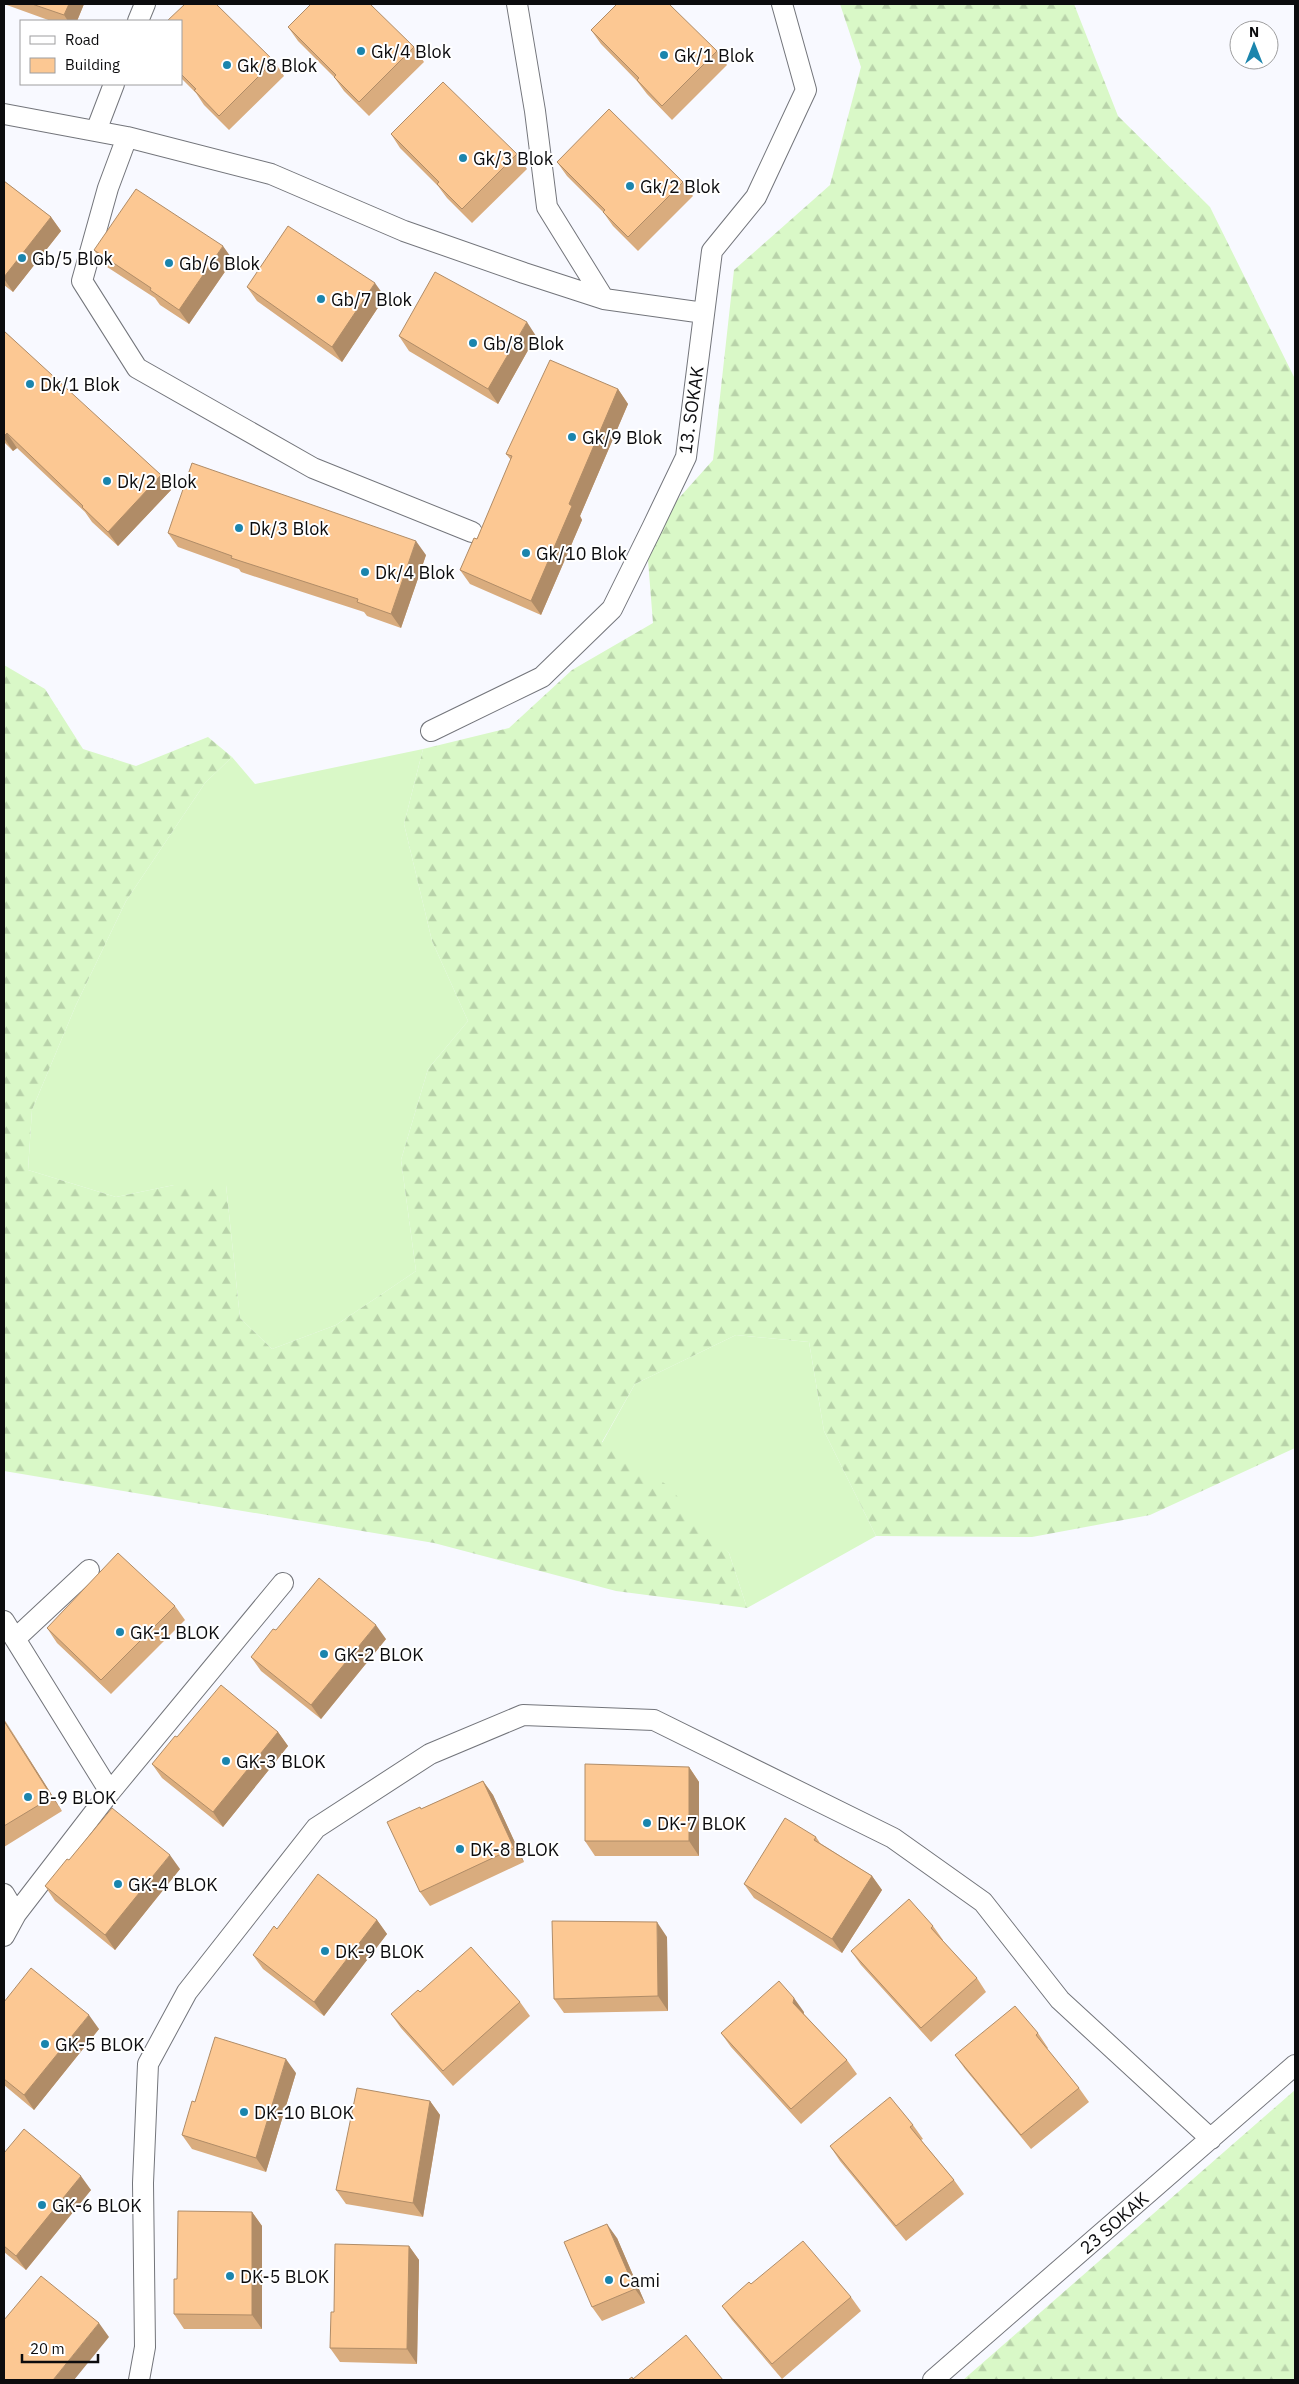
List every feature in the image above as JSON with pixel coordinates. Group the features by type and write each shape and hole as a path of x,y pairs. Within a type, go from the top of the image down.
{"street":[{"path":"138,20 145,4"},
{"path":"517,4 535,111 547,207 604,299"},
{"name":"13. SOKAK","path":"431,731 542,677 612,609 686,457 712,251 756,197 806,90 782,4"},
{"path":"96,131 114,85"},
{"path":"4,114 128,137 270,174 404,230 524,274 604,299 704,313"},
{"path":"128,137 108,188 82,281 137,368 313,468 472,532"},
{"path":"14,1639 89,1570"},
{"path":"4,1936 16,1914 110,1792 283,1583"},
{"path":"4,1622 110,1792"},
{"path":"139,2380 145,2347 144,2183 148,2064 187,1992 316,1828 430,1754 523,1715 654,1720 893,1838 983,1902 1060,2000 1211,2139"},
{"path":"4,1894 16,1914"},
{"name":"23 SOKAK","path":"933,2380 1295,2066"}],"green space":[{"path":"840,4 1074,4 1118,116 1210,207 1295,379 1295,1448 1150,1515 1032,1537 876,1536 824,1431 809,1342 736,1335 635,1384 602,1442 667,1485 729,1553 747,1608 616,1591 434,1543 4,1471 4,665 45,689 83,749 136,766 208,737 232,757 205,783 126,901 76,1005 32,1110 28,1170 116,1197 174,1185 226,1185 240,1318 272,1349 336,1325 416,1271 401,1160 428,1069 468,1021 432,941 404,824 423,749 509,728 572,670 653,623 646,535 713,460 734,270 830,185 861,67"},
{"path":"423,749 404,824 432,941 468,1021 428,1069 401,1160 416,1271 336,1325 272,1349 240,1318 226,1185 174,1185 116,1197 28,1170 32,1110 76,1005 126,901 205,783 232,757 255,784"},
{"path":"736,1335 809,1342 824,1431 876,1536 747,1608 729,1553 602,1443 635,1384"},
{"path":"1295,2090 1295,2380 963,2380"}],"building":[{"path":"32,4 69,4 64,15"},
{"name":"Gk/8 Blok","path":"185,4 216,4 274,61 219,116 182,75 182,20 168,20"},
{"name":"Gk/4 Blok","path":"311,4 370,4 414,47 359,102 334,77 336,75 288,27"},
{"name":"Gk/1 Blok","path":"617,4 669,4 717,51 662,106 637,80 639,78 591,30"},
{"name":"Gk/3 Blok","path":"443,82 517,154 462,209 437,184 439,182 391,134"},
{"name":"Gk/2 Blok","path":"609,109 683,182 628,237 603,212 605,210 557,162"},
{"path":"4,181 51,217 4,277"},
{"name":"Gb/6 Blok","path":"136,189 223,246 179,310 150,290 151,288 94,250"},
{"name":"Gb/7 Blok","path":"288,226 375,283 332,347 247,287"},
{"name":"Gb/8 Blok","path":"435,272 527,322 488,389 399,336"},
{"path":"4,331 161,475 108,532 7,433 4,436"},
{"path":"550,360 618,389 569,504 572,506 531,601 460,570 474,538 477,539 512,456 506,454"},
{"path":"192,463 416,541 391,614 357,602 358,599 231,558 232,556 168,533"},
{"name":"GK-1 BLOK","path":"118,1553 175,1606 101,1680 47,1628"},
{"name":"GK-2 BLOK","path":"319,1578 376,1625 311,1705 251,1657 273,1629 276,1630"},
{"name":"GK-3 BLOK","path":"221,1685 278,1732 213,1812 152,1764"},
{"name":"B-9 BLOK","path":"4,1721 52,1797 4,1826"},
{"name":"DK-7 BLOK","path":"585,1764 689,1767 689,1841 585,1841"},
{"name":"DK-8 BLOK","path":"483,1781 514,1848 420,1892 387,1822"},
{"name":"GK-4 BLOK","path":"112,1808 170,1855 105,1935 45,1886"},
{"path":"785,1818 816,1837 814,1840 872,1876 832,1939 744,1884"},
{"name":"DK-9 BLOK","path":"318,1874 377,1920 314,2002 253,1955 274,1926 277,1929"},
{"path":"909,1899 933,1926 931,1928 977,1978 921,2028 851,1951"},
{"path":"552,1921 657,1922 658,1996 554,1999"},
{"path":"471,1947 520,2002 443,2071 391,2014 418,1990 420,1992"},
{"name":"GK-5 BLOK","path":"31,1968 89,2015 24,2095 4,2079 4,2002"},
{"path":"779,1981 794,1998 793,2003 847,2060 791,2109 721,2033"},
{"path":"1015,2006 1038,2033 1036,2035 1079,2088 1021,2135 955,2055"},
{"name":"DK-10 BLOK","path":"215,2037 286,2059 256,2158 182,2135 192,2101 195,2102"},
{"path":"357,2088 430,2101 413,2203 336,2190"},
{"path":"890,2097 913,2125 910,2127 954,2180 896,2226 830,2146"},
{"name":"GK-6 BLOK","path":"24,2129 81,2176 16,2256 4,2246 4,2153"},
{"name":"DK-5 BLOK","path":"178,2211 252,2212 252,2315 174,2314 174,2279 177,2279"},
{"name":"Cami","path":"607,2224 635,2289 592,2307 564,2242"},
{"path":"803,2241 851,2297 772,2364 722,2306 749,2282 751,2284"},
{"path":"335,2244 409,2246 407,2349 330,2348 331,2312 334,2312"},
{"path":"41,2276 99,2323 53,2380 4,2380 4,2320"},
{"path":"686,2335 723,2380 628,2380 632,2377 633,2379"}],"place":[{"name":"Gk/4 Blok","path":"361,51"},
{"name":"Gk/1 Blok","path":"664,55"},
{"name":"Gk/8 Blok","path":"227,65"},
{"name":"Gk/3 Blok","path":"463,158"},
{"name":"Gk/2 Blok","path":"630,186"},
{"name":"Gb/5 Blok","path":"22,258"},
{"name":"Gb/6 Blok","path":"169,263"},
{"name":"Gb/7 Blok","path":"321,299"},
{"name":"Gb/8 Blok","path":"473,343"},
{"name":"Dk/1 Blok","path":"30,384"},
{"name":"Gk/9 Blok","path":"572,437"},
{"name":"Dk/2 Blok","path":"107,481"},
{"name":"Dk/3 Blok","path":"239,528"},
{"name":"Gk/10 Blok","path":"526,553"},
{"name":"Dk/4 Blok","path":"365,572"},
{"name":"GK-1 BLOK","path":"120,1632"},
{"name":"GK-2 BLOK","path":"324,1654"},
{"name":"GK-3 BLOK","path":"226,1761"},
{"name":"B-9 BLOK","path":"28,1797"},
{"name":"DK-7 BLOK","path":"647,1823"},
{"name":"DK-8 BLOK","path":"460,1849"},
{"name":"GK-4 BLOK","path":"118,1884"},
{"name":"DK-9 BLOK","path":"325,1951"},
{"name":"GK-5 BLOK","path":"45,2044"},
{"name":"DK-10 BLOK","path":"244,2112"},
{"name":"GK-6 BLOK","path":"42,2205"},
{"name":"DK-5 BLOK","path":"230,2276"},
{"name":"Cami","path":"609,2280"}]}
